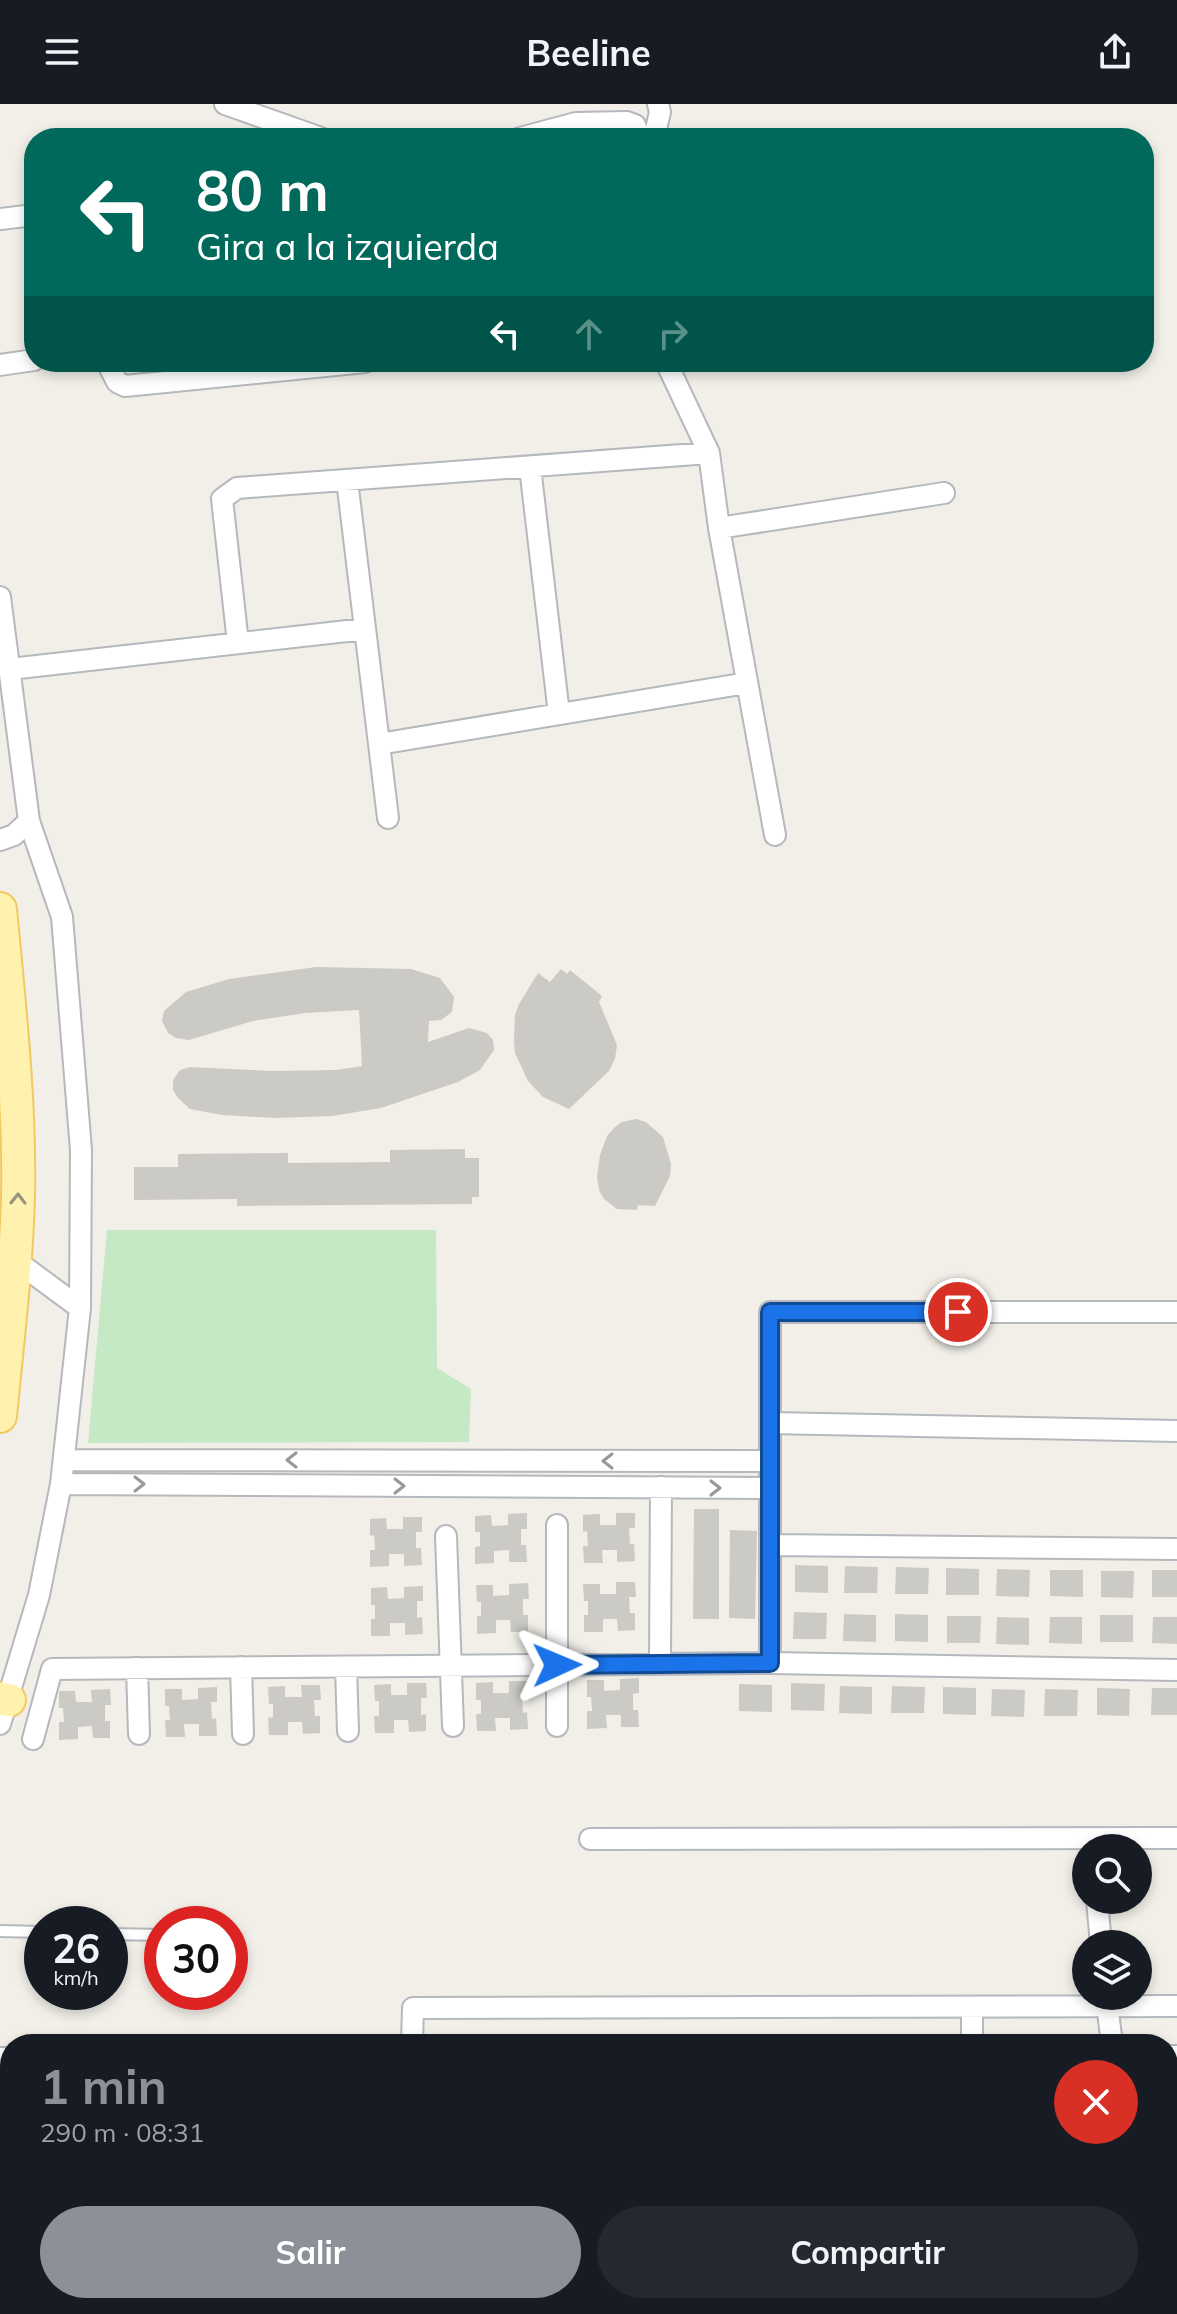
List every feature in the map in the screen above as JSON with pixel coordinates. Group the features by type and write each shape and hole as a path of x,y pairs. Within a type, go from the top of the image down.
{"main road":[{"path":"0,909 17,1101 18,1195 0,1416"}],"street":[{"path":"225,104 293,128"},
{"path":"656,128 660,112 658,104"},
{"path":"557,128 576,123 627,122 636,128"},
{"path":"0,219 24,216"},
{"path":"0,365 24,361"},
{"path":"112,372 117,382 125,386 265,372"},
{"path":"671,372 709,453 719,528 775,835"},
{"path":"238,643 222,499 237,488 709,453"},
{"path":"530,467 559,714"},
{"path":"347,480 388,818"},
{"path":"719,528 944,493"},
{"path":"0,597 29,821 62,917 81,1150 80,1308 61,1484 39,1595 3,1708"},
{"path":"10,669 365,629"},
{"path":"379,744 747,683"},
{"path":"0,840 14,835 29,821"},
{"path":"15,1260 80,1308"},
{"path":"770,1663 770,1312 1177,1312"},
{"path":"770,1423 1177,1431"},
{"path":"64,1460 770,1461"},
{"path":"454,1462 454,1486"},
{"path":"61,1484 770,1488"},
{"path":"660,1664 661,1487"},
{"path":"557,1525 557,1726"},
{"path":"446,1536 453,1726"},
{"path":"770,1545 1177,1549"},
{"path":"33,1739 52,1669 770,1663 1177,1670"},
{"path":"241,1667 243,1734"},
{"path":"346,1667 348,1731"},
{"path":"137,1668 139,1734"},
{"path":"1152,1839 1177,1838"},
{"path":"590,1839 1072,1843"},
{"path":"412,2034 413,2008 972,2007 1072,2003"},
{"path":"1152,2004 1177,2006"},
{"path":"972,2007 972,2034"},
{"path":"1107,2010 1111,2034"}],"lane":[{"path":"0,1931 24,1932"}],"green space":[{"path":"107,1230 436,1230 437,1368 471,1389 469,1442 88,1443"}],"building":[{"path":"316,967 411,969 440,978 454,997 452,1012 441,1020 429,1021 428,1042 469,1028 487,1033 493,1040 494,1050 480,1070 458,1082 381,1108 332,1116 276,1118 222,1115 190,1109 178,1098 173,1090 173,1080 180,1070 190,1067 272,1071 336,1070 362,1066 359,1010 305,1013 253,1021 189,1040 168,1033 162,1021 164,1011 186,992 229,979"},
{"path":"561,969 567,974 570,970 602,996 599,1002 617,1045 609,1071 569,1109 543,1097 528,1081 515,1053 514,1041 515,1015 538,973 550,982"},
{"path":"636,1119 646,1122 663,1137 671,1164 670,1176 655,1206 638,1205 637,1210 617,1209 604,1199 599,1190 600,1155 607,1136 614,1128 622,1122"},
{"path":"465,1149 465,1158 479,1158 479,1197 472,1197 472,1204 237,1206 237,1199 134,1200 134,1167 178,1167 178,1154 288,1153 288,1163 390,1162 390,1150"},
{"path":"694,1509 719,1509 719,1619 693,1619"},
{"path":"527,1513 527,1529 521,1529 521,1545 526,1545 527,1562 509,1562 509,1550 494,1551 494,1563 475,1564 475,1547 480,1546 480,1532 475,1532 475,1516 491,1515 492,1526 508,1525 508,1514"},
{"path":"616,1513 635,1513 635,1528 629,1528 635,1561 617,1562 617,1550 602,1550 603,1563 584,1563 583,1546 588,1546 587,1531 583,1532 583,1515 600,1514 600,1525 616,1525"},
{"path":"403,1517 422,1517 422,1532 416,1532 416,1548 421,1548 422,1565 404,1566 404,1554 389,1554 389,1566 370,1567 370,1550 375,1550 374,1535 370,1536 370,1519 386,1518 387,1529 403,1529"},
{"path":"730,1530 757,1531 755,1619 729,1618"},
{"path":"795,1565 828,1566 828,1593 795,1592"},
{"path":"845,1566 878,1567 877,1593 844,1593"},
{"path":"896,1567 929,1568 928,1594 895,1594"},
{"path":"946,1568 979,1569 979,1595 946,1595"},
{"path":"997,1569 1030,1570 1029,1597 996,1596"},
{"path":"1050,1570 1083,1570 1083,1597 1050,1596"},
{"path":"1152,1570 1177,1570 1177,1597 1152,1597"},
{"path":"1101,1571 1134,1571 1133,1598 1101,1597"},
{"path":"616,1582 635,1582 636,1597 629,1597 630,1613 635,1613 635,1630 618,1631 617,1619 603,1619 603,1632 584,1632 588,1601 584,1601 583,1584 600,1584 600,1594 616,1594"},
{"path":"528,1583 529,1599 523,1599 523,1615 528,1615 528,1632 511,1632 510,1620 496,1620 496,1633 477,1634 481,1602 477,1602 476,1585 493,1585 493,1596 509,1595 509,1584"},
{"path":"423,1586 423,1601 417,1601 417,1618 422,1617 423,1634 405,1635 405,1623 390,1623 390,1636 371,1636 375,1605 371,1605 371,1588 387,1587 388,1599 404,1598 404,1587"},
{"path":"794,1612 827,1613 826,1639 793,1639"},
{"path":"844,1614 876,1615 876,1642 843,1641"},
{"path":"895,1614 928,1615 928,1642 895,1641"},
{"path":"1100,1615 1133,1615 1133,1642 1100,1642"},
{"path":"947,1616 981,1616 980,1643 947,1643"},
{"path":"997,1617 1029,1618 1029,1645 996,1644"},
{"path":"1050,1617 1082,1617 1082,1644 1049,1643"},
{"path":"1153,1617 1177,1617 1177,1644 1152,1643"},
{"path":"639,1678 639,1693 633,1694 633,1710 638,1710 639,1727 621,1727 621,1715 606,1715 607,1728 587,1729 587,1711 592,1711 591,1697 587,1697 587,1680 604,1680 604,1691 620,1690 620,1679"},
{"path":"509,1681 528,1681 528,1696 522,1696 528,1729 510,1730 510,1718 495,1718 496,1731 477,1731 476,1714 481,1714 481,1700 476,1700 476,1683 493,1682 493,1693 509,1693"},
{"path":"407,1683 426,1683 427,1698 421,1698 421,1715 426,1714 426,1731 409,1732 408,1720 394,1720 394,1733 375,1733 374,1716 379,1716 379,1701 375,1701 374,1685 391,1684 391,1695 407,1695"},
{"path":"791,1683 825,1684 824,1711 791,1710"},
{"path":"739,1684 772,1685 772,1712 739,1711"},
{"path":"301,1685 320,1685 321,1700 314,1700 315,1716 320,1716 320,1733 303,1734 302,1722 288,1722 288,1735 269,1735 268,1718 273,1717 273,1704 269,1704 268,1687 285,1686 285,1697 302,1697"},
{"path":"840,1686 872,1687 872,1714 839,1713"},
{"path":"892,1686 925,1687 924,1713 891,1713"},
{"path":"217,1687 217,1702 211,1702 217,1736 199,1736 199,1724 184,1724 185,1737 166,1737 165,1720 170,1720 169,1706 165,1706 165,1689 182,1689 182,1700 198,1699 198,1688"},
{"path":"943,1687 976,1688 976,1715 943,1714"},
{"path":"1097,1688 1130,1689 1129,1716 1097,1715"},
{"path":"1152,1688 1177,1688 1177,1715 1151,1715"},
{"path":"110,1689 111,1705 105,1705 105,1721 110,1721 110,1738 93,1738 92,1726 78,1727 78,1739 59,1740 59,1722 64,1722 63,1708 59,1708 59,1691 75,1691 76,1702 92,1702 91,1690"},
{"path":"992,1689 1025,1690 1024,1717 991,1716"},
{"path":"1045,1689 1078,1690 1077,1716 1044,1716"}],"route":[{"path":"557,1665 770,1663 770,1312 958,1312"}]}
